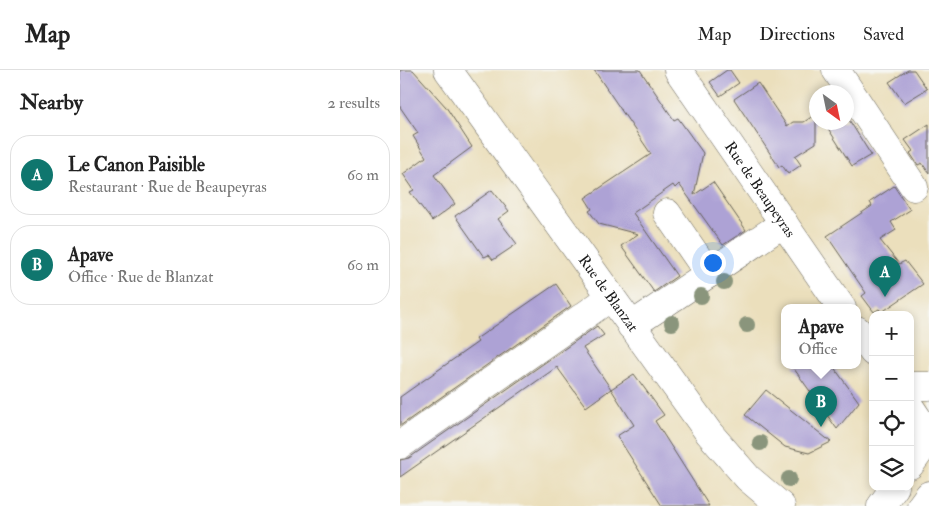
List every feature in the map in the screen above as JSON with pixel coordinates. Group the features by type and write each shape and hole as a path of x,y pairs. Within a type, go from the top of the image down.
{"street":[{"name":"Rue de Blanzat","path":"448,70 611,298 728,457 781,506"},
{"name":"Rue de Beaupeyras","path":"678,70 839,304"},
{"path":"836,70 914,187"},
{"path":"667,213 709,274"},
{"path":"632,326 784,223"},
{"path":"400,445 611,298"},
{"path":"861,336 869,346"},
{"path":"914,386 929,386"},
{"path":"914,413 929,437 914,459"},
{"path":"881,506 892,491"},
{"path":"921,506 929,496"}],"building":[{"path":"400,70 413,70 446,107 472,147 434,175 455,204 432,221 410,192 414,190 403,174 426,157 413,136 418,133 400,107"},
{"path":"594,70 640,70 674,120 678,118 703,153 694,195 713,182 746,230 723,245 679,184 675,188 673,185 633,213 677,276 654,292 621,246 638,234 599,224 589,211 592,209 585,198 651,154"},
{"path":"727,70 730,70 739,83 720,96 710,82"},
{"path":"908,70 914,70 927,89 904,103 889,82"},
{"path":"758,83 787,126 793,122 804,122 809,119 809,130 816,130 816,143 795,156 801,165 788,174 782,165 779,167 734,99"},
{"path":"929,124 929,173 922,163 918,165 910,153 913,151 905,140"},
{"path":"854,128 871,155 852,166 829,130 854,130"},
{"path":"894,186 910,210 891,222 896,230 880,240 899,264 905,261 923,284 883,311 879,309 873,311 862,296 866,293 827,236 872,206 870,202"},
{"path":"492,190 509,211 498,219 517,244 493,260 489,255 484,257 455,216"},
{"path":"556,284 571,306 400,426 400,397 478,342 476,339"},
{"path":"597,326 604,335 583,348 611,389 586,407 557,367 400,477 400,460 409,458"},
{"path":"794,369 835,369 859,402 837,429"},
{"path":"634,374 664,415 655,421 709,506 662,506 617,436 634,425 611,389"},
{"path":"766,390 831,442 809,453 785,447 745,415"}],"place":[{"name":"Le Canon Paisible","path":"885,297"},
{"name":"Apave","path":"821,427"}]}
